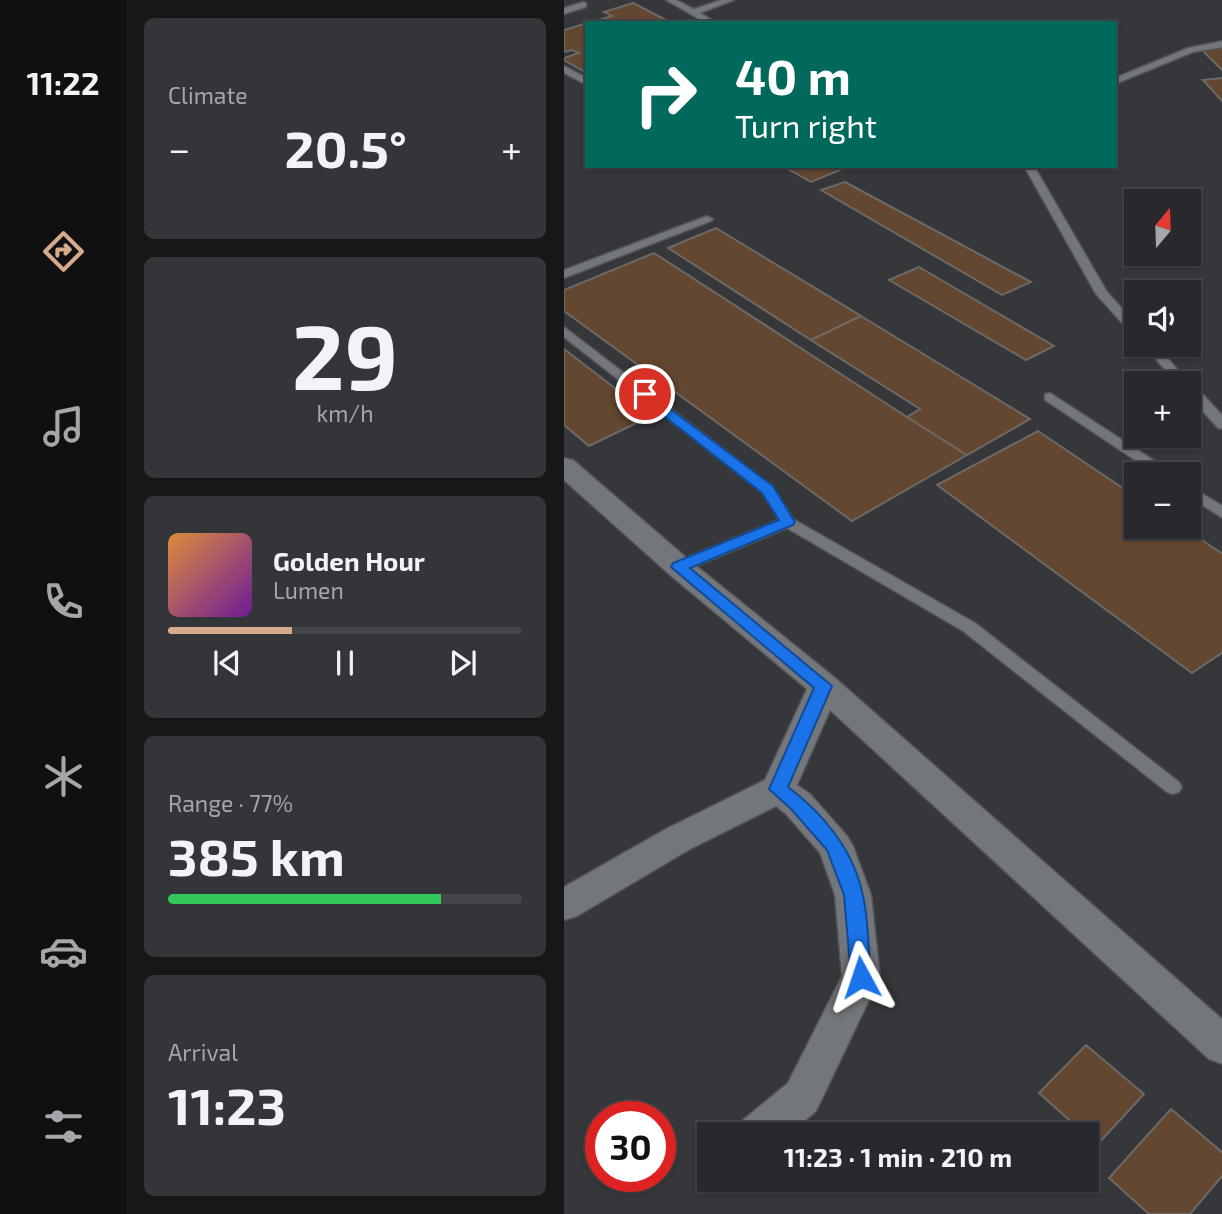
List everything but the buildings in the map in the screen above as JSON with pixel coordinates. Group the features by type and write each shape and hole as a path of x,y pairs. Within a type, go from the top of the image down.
{"street":[{"path":"568,474 824,686 1223,1046"},
{"path":"564,905 678,839 778,789 824,686"},
{"path":"772,1122 802,1097 861,977 853,895 835,846 797,804 778,789"}],"lane":[{"path":"670,0 710,21"},
{"path":"694,12 730,0"},
{"path":"564,11 583,5"},
{"path":"1117,81 1191,50 1223,44"},
{"path":"564,69 585,81"},
{"path":"1030,168 1102,294 1124,318"},
{"path":"564,274 707,219"},
{"path":"564,331 768,490 788,522 969,627 1173,787"},
{"path":"1160,357 1173,371"},
{"path":"1050,397 1147,462"},
{"path":"1201,401 1223,425"},
{"path":"1201,498 1223,513"},
{"path":"679,567 788,522"}],"route":[{"path":"645,394 768,490 788,522 679,567 824,686 778,789 797,804 835,846 853,895 861,977"}]}
